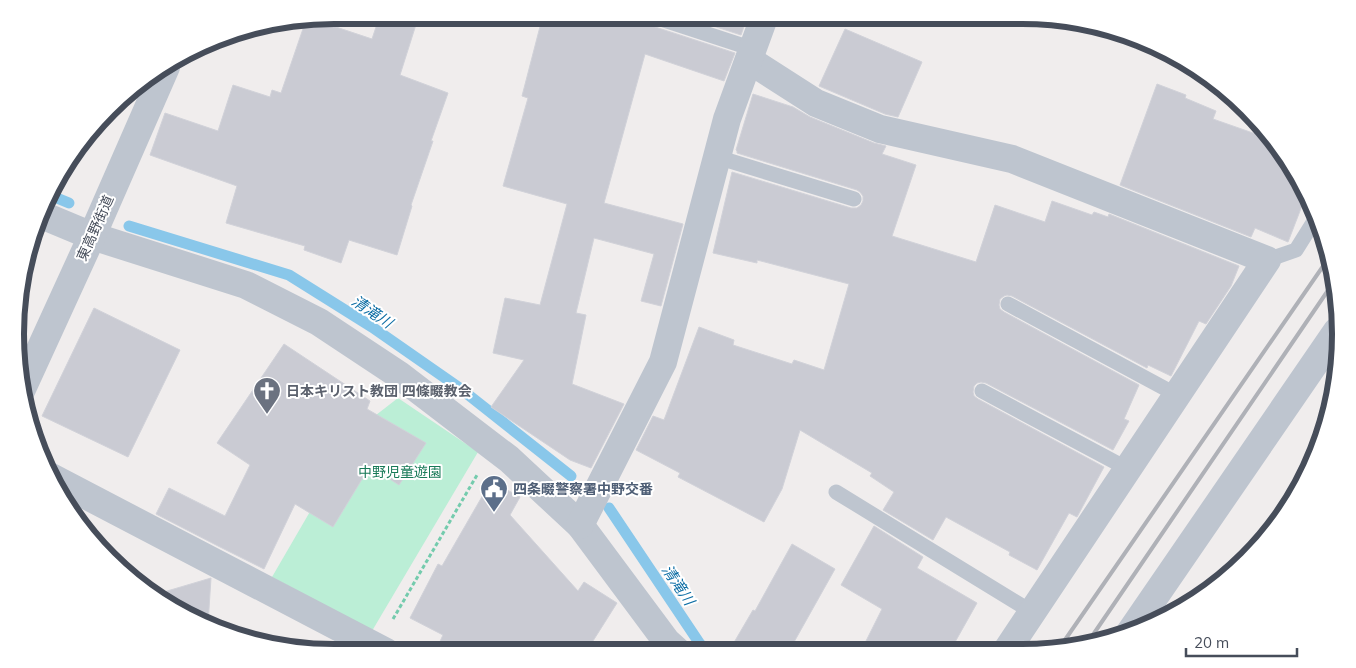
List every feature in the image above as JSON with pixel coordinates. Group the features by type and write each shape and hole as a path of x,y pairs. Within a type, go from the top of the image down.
{"street":[{"path":"580,525 663,362 727,119 762,24"},
{"path":"751,55 816,103 880,129 1012,159 1267,260 1011,644"},
{"name":"東高野街道","path":"27,378 162,76"},
{"path":"46,217 92,236 246,285 318,322 399,375 508,459 580,525 670,644"},
{"path":"1137,623 1332,338"},
{"path":"62,483 371,644"}],"lane":[{"path":"672,24 751,55"},
{"path":"718,157 854,199"},
{"path":"1267,260 1296,250 1312,224"},
{"path":"1008,304 1177,395"},
{"path":"982,391 1128,469"},
{"path":"836,492 1032,612"}],"path":[{"path":"385,644 493,447"}],"green space":[{"name":"中野児童遊園","path":"398,398 478,452 372,631 272,577 358,429"}],"building":[{"path":"327,24 372,39 377,24 416,24 400,75 448,93 431,141 433,141 411,205 397,255 349,240 341,263 304,250 305,246 226,223 237,186 150,155 165,113 218,131 233,85 270,97 272,90 281,93 304,25"},
{"path":"541,24 646,24 735,53 724,81 645,54 604,203 683,224 661,306 641,301 654,254 594,238 576,313 586,315 572,384 624,404 591,468 570,460 491,407 524,360 493,353 505,298 540,305 567,204 503,186 528,98 522,96"},
{"path":"707,24 745,24 741,35"},
{"path":"845,29 922,62 898,117 885,114 819,86"},
{"path":"1157,84 1186,95 1185,98 1216,111 1213,119 1260,136 1291,179 1303,203 1288,242 1255,228 1251,237 1120,185"},
{"path":"753,94 793,107 810,117 886,146 882,154 916,165 892,236 976,262 995,205 1045,222 1052,201 1092,215 1094,212 1108,217 1109,214 1239,266 1231,286 1206,324 1199,321 1171,376 1148,365 1147,368 1012,296 1007,295 1000,299 1000,309 1004,312 1139,385 1124,419 1129,421 1113,450 986,383 977,383 974,386 974,396 978,399 1104,467 1077,517 1069,513 1037,570 1009,555 1010,552 946,517 933,540 883,510 894,492 870,476 872,473 800,430 782,489 764,522 678,477 680,473 636,450 653,416 664,420 699,327 734,340 733,345 792,364 794,360 824,370 849,284 757,260 757,263 713,253 732,172 851,208 857,208 861,205 863,196 857,190 737,153 736,150"},
{"path":"94,308 180,350 128,457 42,416"},
{"path":"284,344 370,401 367,409 426,443 399,485 370,466 333,527 295,504 264,569 156,514 169,488 225,516 250,465 217,443"},
{"path":"491,481 520,497 510,515 578,591 584,582 617,603 591,644 439,644 443,635 410,618 438,564 442,566"},
{"path":"874,526 923,557 917,568 977,603 954,644 864,644 882,609 841,585"},
{"path":"792,544 835,569 793,644 733,644 753,610 755,611"},
{"path":"211,578 208,618 179,603 163,592"}],"waterway":[{"name":"清滝川","path":"56,198 69,203"},
{"name":"清滝川","path":"129,226 289,275 372,327 461,389 571,476"},
{"name":"清滝川","path":"609,508 700,644"}],"railway":[{"path":"1064,642 1324,264"},
{"path":"1092,636 1329,289"}],"place":[{"name":"日本キリスト教団 四條畷教会","path":"267,415"},
{"name":"四条畷警察署中野交番","path":"494,513"}]}
